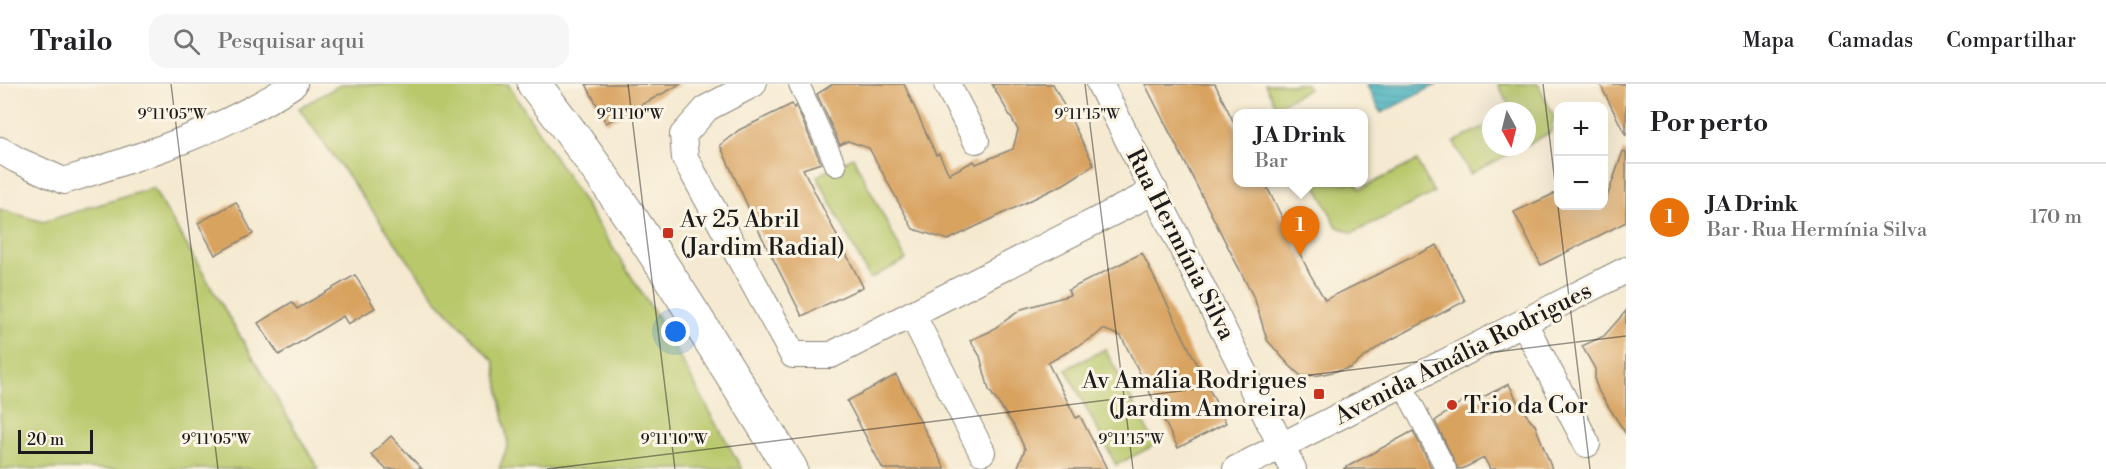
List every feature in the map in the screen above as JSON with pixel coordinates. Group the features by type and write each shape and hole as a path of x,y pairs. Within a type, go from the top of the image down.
{"street":[{"path":"0,150 64,181 210,129 294,84"},
{"path":"534,84 577,139 687,304 791,469"},
{"path":"753,84 707,108 683,135 685,158 793,356 831,355 1155,191"},
{"path":"799,84 836,166"},
{"path":"947,84 976,140"},
{"name":"Rua Hermínia Silva","path":"1100,84 1293,469"},
{"name":"Avenida Amália Rodrigues","path":"1236,469 1626,270"},
{"path":"912,314 982,452"},
{"path":"1524,323 1587,444"},
{"path":"1402,384 1446,469"}],"green space":[{"path":"342,84 508,84 656,315 742,469 499,469 508,444 494,362 435,298 299,108"},
{"path":"1265,84 1306,84 1309,89 1276,106"},
{"path":"1498,84 1538,84 1554,116 1551,132 1536,140 1536,102 1507,102"},
{"path":"1482,128 1482,156 1505,156 1470,174 1454,142"},
{"path":"853,157 906,260 870,279 817,176"},
{"path":"1417,161 1434,193 1353,233 1337,227 1317,187 1359,187 1360,189"},
{"path":"153,188 318,469 0,469 0,209 43,222"},
{"path":"1105,349 1155,445 1116,465 1066,369"}],"water":[{"path":"1366,84 1438,84 1381,113"}],"building":[{"path":"586,84 681,84 606,123"},
{"path":"833,84 904,84 936,155 939,154 949,174 974,161 976,164 1013,149 1018,130 992,84 1053,84 1094,165 1064,184 948,240 913,229 869,148 848,141 840,145 817,94"},
{"path":"1145,84 1215,84 1233,121 1233,187 1267,187 1325,300 1437,245 1465,301 1381,345 1350,368 1319,375 1301,376 1267,340 1255,300"},
{"path":"1600,84 1626,84 1626,136"},
{"path":"792,104 794,108 796,106 821,163 803,169 863,287 802,316 758,229 720,145 739,130"},
{"path":"1623,151 1626,152 1626,222 1541,265 1514,212 1554,194 1554,210 1608,210 1608,194"},
{"path":"236,202 253,234 215,255 198,223"},
{"path":"1142,253 1226,423 1178,448 1121,336 1103,329 1094,337 1048,363 1076,418 1080,416 1107,469 1017,469 1025,449 1014,426 989,390 980,356 970,340 989,332 1022,309 1070,295 1068,290"},
{"path":"355,275 375,308 348,324 343,316 279,355 258,323 292,302 297,309"},
{"path":"1626,311 1626,434 1599,392 1595,381 1595,369 1582,346 1604,336"},
{"path":"896,375 945,469 883,469 847,401"},
{"path":"1509,384 1520,407 1535,425 1552,469 1490,469 1484,458 1458,469 1435,421 1463,401 1485,396"},
{"path":"1413,431 1432,469 1343,469"},
{"path":"391,436 422,469 386,469 371,455"}],"place":[{"name":"Av 25 Abril (Jardim Radial)","path":"668,233"},
{"name":"JA Drink","path":"1300,256"},
{"name":"Av Amália Rodrigues (Jardim Amoreira)","path":"1319,394"},
{"name":"Trio da Cor","path":"1452,405"}]}
